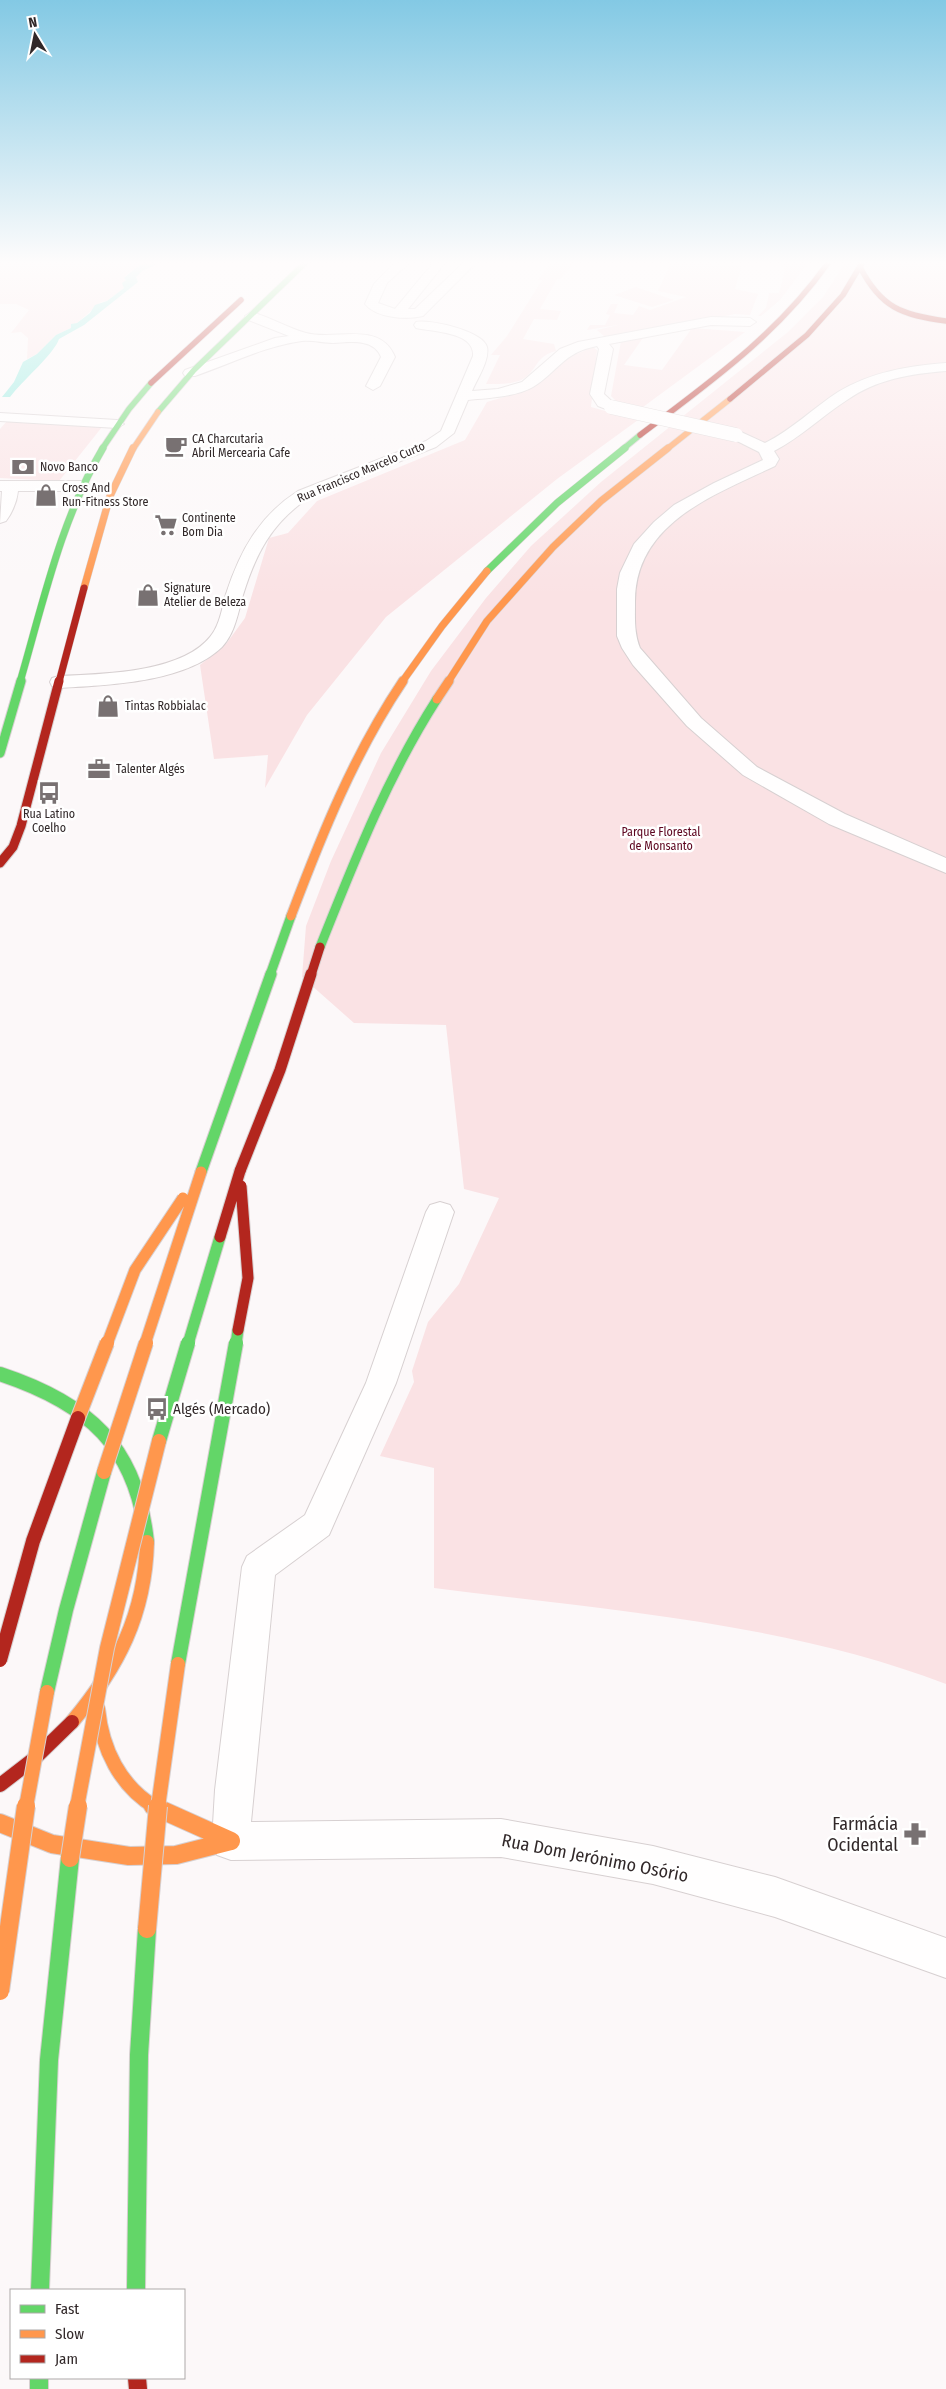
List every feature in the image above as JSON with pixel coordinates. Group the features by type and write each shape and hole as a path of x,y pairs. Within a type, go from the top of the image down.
{"main road":[{"path":"0,753 62,553 69,516 82,486 117,424 146,388 160,374"},
{"path":"0,863 13,847 21,826 59,682 89,552 106,503 135,443 189,374"},
{"path":"0,1991 32,1775 70,1594 99,1489 261,992 338,796 386,710 436,634 481,579 529,528 564,496 716,374"},
{"path":"40,2289 43,2191 53,2013 77,1818 98,1689 131,1542 148,1478 240,1171 280,1070 323,936 367,829 416,732 487,621 566,534 630,476 758,374"},
{"path":"136,2289 139,2055 152,1852 166,1734 185,1619 248,1278 240,1171"},
{"path":"0,1660 33,1541 51,1489 135,1270 201,1172"},
{"path":"0,1374 29,1382 55,1393 90,1417 118,1448 132,1472 142,1498 148,1542 144,1588 128,1638 101,1687 56,1740 0,1785"},
{"path":"101,1687 97,1723 115,1764 136,1792 153,1806 230,1841"},
{"path":"0,1823 52,1844 138,1856 176,1855 230,1841"},
{"path":"5,1865 52,1844"}],"street":[{"path":"373,386 379,374"},
{"name":"Rua Francisco Marcelo Curto","path":"59,682 100,680 141,674 183,662 202,654 222,635 246,559 287,505 304,494 441,438 450,428 472,374"},
{"path":"463,396 499,392 526,385 538,374"},
{"path":"601,374 597,394 603,403 611,407 736,435 765,448 772,459 770,463 720,486 680,508 660,525 640,548 629,573 626,589 626,636 640,661 694,722 750,771 837,819 946,866"},
{"path":"765,448 779,443 853,389 890,374"},
{"path":"1,419 117,424"},
{"path":"0,518 8,498 5,486 82,486"},
{"path":"230,1841 259,1567 316,1525 381,1383 440,1212"},
{"name":"Rua Dom Jerónimo Osório","path":"230,1841 501,1838 652,1865 775,1898 946,1958"}],"green space":[{"path":"491,374 529,374 519,381 486,384"},
{"path":"549,374 594,374 591,407 638,420 557,479 386,617 307,715 265,788 268,755 214,759 200,665 226,644 245,618 269,538 288,533 317,501 465,440 487,402 528,390"},
{"path":"615,374 687,374 643,407 618,403 611,396"},
{"name":"Parque Florestal de Monsanto","path":"735,374 946,374 946,1684 885,1663 822,1646 758,1632 628,1612 434,1588 434,1468 380,1456 414,1382 412,1371 428,1322 459,1284 499,1198 464,1189 446,1025 354,1023 302,977 306,926 331,861 381,753 431,671 486,598 531,546 601,482"},
{"path":"7,421 102,427 59,481 0,478 0,429"}],"water":[{"path":"17,374 30,374 10,397 2,397"}],"traffic: fast":[{"path":"158,412 190,374"},
{"path":"0,753 70,517 95,462 110,435 151,383"},
{"path":"487,571 557,503 640,435"},
{"path":"320,947 367,829 416,732 437,699"},
{"path":"201,1172 291,916"},
{"path":"159,1441 220,1237"},
{"path":"178,1664 238,1330"},
{"path":"0,1374 41,1388 68,1403 87,1417 104,1434 130,1473 139,1495 145,1518 147,1542"},
{"path":"47,1692 66,1610 104,1472"},
{"path":"40,2289 49,2060 70,1858"},
{"path":"136,2289 139,2055 147,1929"},
{"path":"39,2379 39,2389"}],"traffic: slow":[{"path":"437,699 487,621 553,547 601,501 730,399"},
{"path":"84,588 96,540 119,474 130,453 158,412"},
{"path":"291,916 328,820 365,743 421,654 487,571"},
{"path":"104,1472 201,1172"},
{"path":"78,1418 135,1270 183,1198"},
{"path":"70,1858 96,1700 107,1648 159,1441"},
{"path":"72,1722 103,1682 127,1639 136,1616 142,1592 147,1542"},
{"path":"147,1929 159,1796 178,1664"},
{"path":"0,1991 22,1827 47,1692"},
{"path":"98,1709 99,1723 107,1751 121,1777 141,1798 162,1811 231,1841"},
{"path":"0,1823 52,1844 129,1856 176,1855 231,1841"}],"traffic: jam":[{"path":"151,383 160,374"},
{"path":"640,435 720,374"},
{"path":"730,399 759,374"},
{"path":"0,863 13,847 21,826 84,588"},
{"path":"240,1171 280,1070 320,947"},
{"path":"220,1237 240,1171"},
{"path":"238,1330 248,1278 241,1186"},
{"path":"0,1660 33,1541 78,1418"},
{"path":"0,1785 35,1758 72,1722"},
{"path":"137,2379 138,2389"}],"place":[{"name":"CA Charcutaria Abril Mercearia Cafe","path":"176,446"},
{"name":"Novo Banco","path":"23,467"},
{"name":"Cross And Run-Fitness Store","path":"46,495"},
{"name":"Continente Bom Dia","path":"166,525"},
{"name":"Signature Atelier de Beleza","path":"148,595"},
{"name":"Tintas Robbialac","path":"108,706"},
{"name":"Talenter Algés","path":"99,769"},
{"name":"Rua Latino Coelho","path":"49,793"},
{"name":"Algés (Mercado)","path":"157,1409"},
{"name":"Farmácia Ocidental","path":"915,1834"}]}
